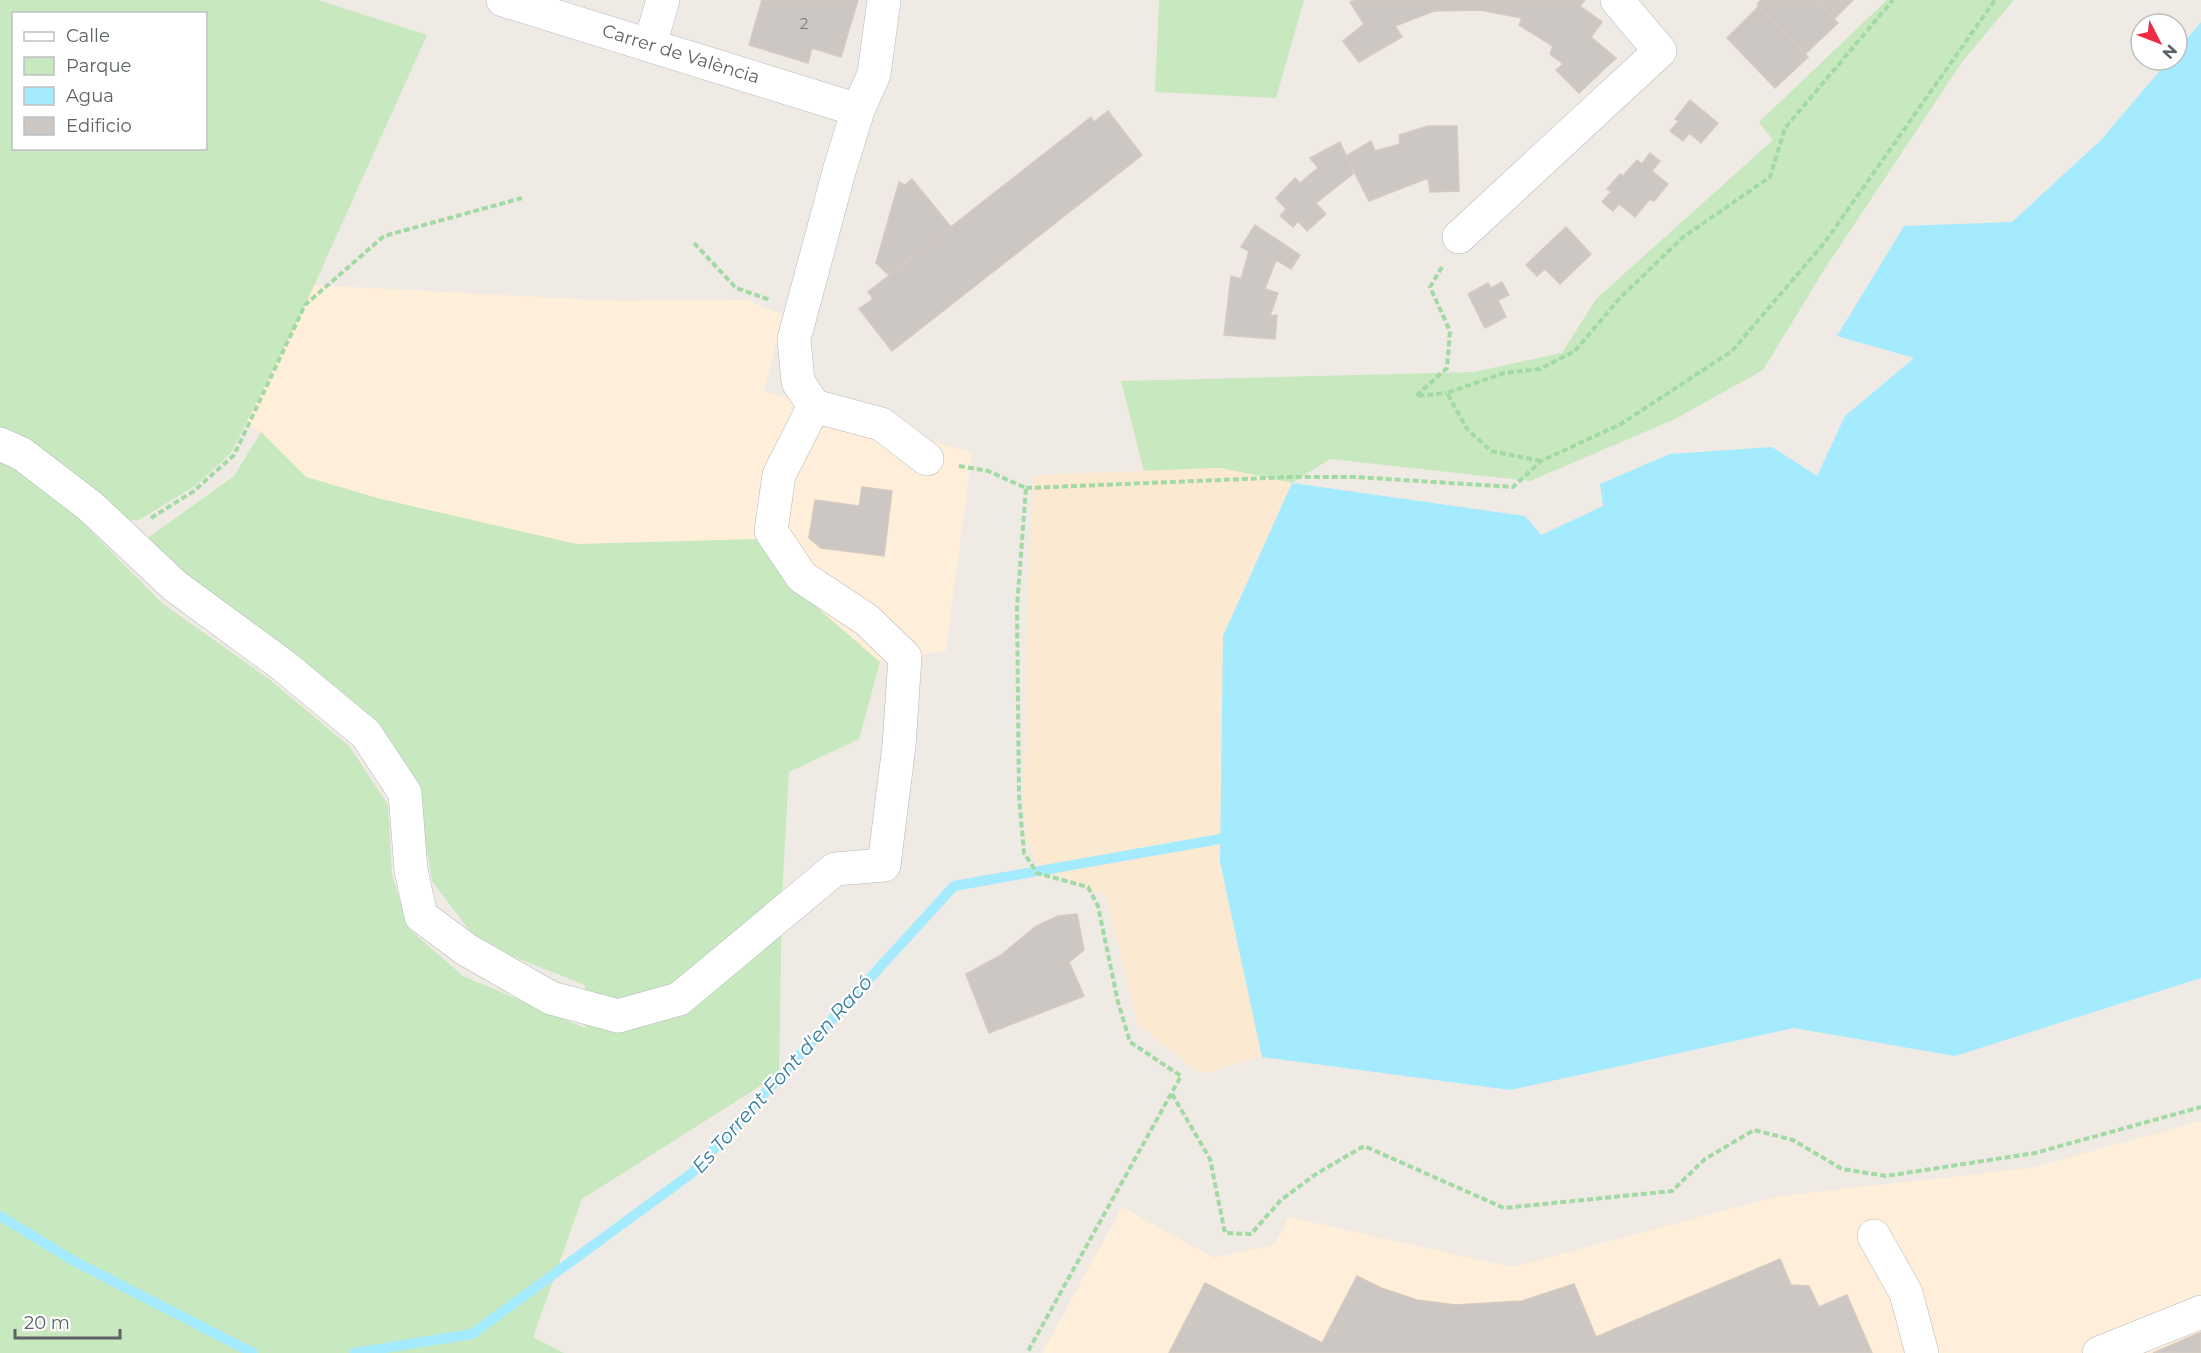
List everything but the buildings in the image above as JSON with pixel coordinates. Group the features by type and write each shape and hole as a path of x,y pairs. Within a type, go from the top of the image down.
{"street":[{"name":"Carrer de València","path":"503,0 858,110"},
{"path":"650,44 663,0"},
{"path":"884,0 874,74 858,110 794,339 798,382 814,406 881,424 927,459"},
{"path":"1459,237 1660,51 1617,0"},
{"path":"0,444 22,454 90,506 175,586 284,666 366,734 405,793 411,870 420,916 467,950 551,998 618,1016 678,999 835,869 884,865 899,746 905,657 867,620 802,577 771,531 779,475 814,406"},
{"path":"1874,1236 1906,1293 1922,1353"},
{"path":"2100,1353 2201,1312"}],"path":[{"path":"1459,237 1430,287 1450,332 1447,368 1416,396 1447,393 1504,373 1540,369 1575,351 1619,299 1682,238 1770,177 1785,128 1893,0"},
{"path":"927,459 988,471 1026,488 1291,477 1356,477 1514,487 1541,461 1621,424 1732,351 1825,242 1995,0"},
{"path":"122,536 194,491 234,455 305,305 384,236 522,198"},
{"path":"694,243 736,288 752,294"},
{"path":"1447,393 1467,429 1491,451 1541,461"},
{"path":"1026,488 1017,607 1019,796 1024,853 1037,873 1088,887 1098,906 1118,1002 1130,1042 1181,1076 1027,1353"},
{"path":"1172,1094 1210,1159 1225,1233 1251,1234 1281,1200 1316,1174 1364,1146 1504,1208 1672,1191 1705,1159 1754,1130 1793,1140 1842,1169 1886,1176 2034,1153 2201,1107"}],"shaded area":[{"path":"314,285 620,301 746,300 784,315 764,391 972,453 946,651 880,662 799,592 643,544 576,544 377,498 306,477 261,432 245,424"},
{"path":"2201,1121 2201,1353 1042,1353 1122,1207 1214,1258 1274,1244 1289,1217 1512,1267 1779,1196 2030,1168"}],"green space":[{"path":"0,0 318,0 427,35 303,310 231,453 195,486 139,520 123,521 67,466 0,432"},
{"path":"1159,0 1304,0 1276,98 1155,92"},
{"path":"1887,0 2014,0 1962,62 1824,270 1763,370 1675,419 1530,481 1330,459 1292,483 1220,468 1144,471 1121,381 1473,372 1562,353 1596,299 1773,140 1759,122"},
{"path":"261,432 306,477 377,498 576,544 757,539 799,592 880,662 859,739 789,772 782,895 779,1074 582,1199 533,1337 564,1353 0,1353 0,461 14,466 76,516 163,604 269,679 350,747 388,805 392,875 409,929 463,976 585,1028 585,985 479,943 432,881 414,776 378,727 142,542 234,476"}],"sand":[{"path":"1220,468 1292,483 1223,636 1220,862 1262,1057 1201,1074 1138,1025 1106,896 1039,868 1026,838 1024,808 1027,605 1034,475"}],"water":[{"path":"2201,22 2201,978 1955,1056 1794,1028 1510,1090 1262,1057 1220,862 1223,636 1292,483 1525,516 1541,535 1603,506 1600,484 1670,454 1772,447 1817,476 1845,416 1914,358 1837,336 1904,226 2012,222 2101,140 2159,72 2189,72 2189,36"}],"waterway":[{"name":"Es Torrent Font d'en Racó","path":"354,1353 472,1334 692,1173 954,886 1220,839"},
{"name":"Es Torrent Font d'en Racó","path":"0,1216 72,1260 253,1353"}]}
